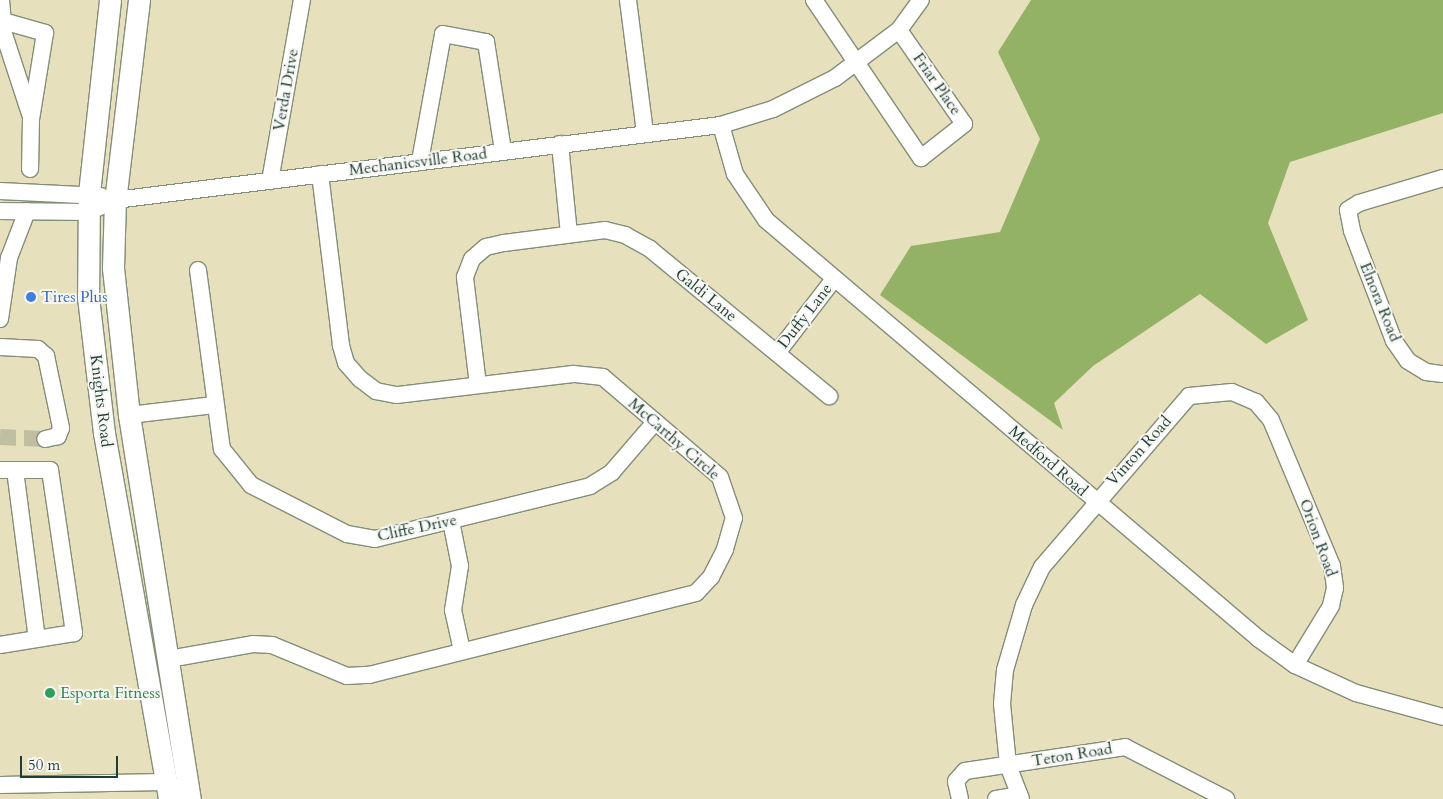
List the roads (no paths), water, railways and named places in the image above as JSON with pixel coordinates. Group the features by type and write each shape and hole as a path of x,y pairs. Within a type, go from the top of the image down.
{"main road":[{"name":"Knights Road","path":"110,0 89,202 88,297 104,435 179,795"},
{"name":"Knights Road","path":"139,0 115,200 113,268 130,423 169,659 179,795"},
{"path":"104,435 130,423"}],"street":[{"path":"1,0 1,21 31,119"},
{"name":"Verda Drive","path":"270,181 302,0"},
{"path":"628,0 644,132"},
{"name":"Friar Place","path":"814,0 855,66 921,158 964,124 899,30"},
{"name":"Mechanicsville Road","path":"89,202 270,181 644,132 721,125 790,102 855,66 899,30 921,0"},
{"path":"1,21 45,33 31,119 30,169"},
{"path":"420,161 443,34 486,42 503,151"},
{"name":"Medford Road","path":"721,125 735,174 749,201 834,279 1095,501 1295,665 1356,693 1443,718"},
{"path":"560,144 569,234"},
{"name":"McCarthy Circle","path":"169,659 253,644 272,645 347,676 462,651 696,593 711,577 734,518 730,496 720,477 603,377 592,373 396,395 376,391 346,363 320,174"},
{"name":"Elnora Road","path":"1443,178 1352,207 1348,210 1352,231 1394,341 1408,360 1426,372 1443,374"},
{"path":"0,191 89,202"},
{"path":"0,211 28,211 89,202"},
{"path":"0,319 9,258 28,211"},
{"name":"Galdi Lane","path":"478,385 465,277 472,259 486,247 605,230 625,235 650,249 829,396"},
{"name":"Cliffe Drive","path":"198,270 214,405 222,449 233,468 251,485 296,510 347,534 375,539 599,482 654,422"},
{"name":"Duffy Lane","path":"776,353 834,279"},
{"path":"0,347 38,349 46,356 61,428 58,436 45,439"},
{"name":"Vinton Road","path":"1020,797 1008,765 1002,704 1013,634 1042,567 1095,501 1189,396 1232,392 1262,409"},
{"path":"130,423 214,405"},
{"name":"Orion Road","path":"1262,409 1271,420 1332,566 1335,588 1331,606 1295,665"},
{"path":"0,645 37,639 74,633 50,470 8,470 37,639"},
{"path":"451,521 460,566 453,610 462,651"},
{"name":"Teton Road","path":"960,799 956,781 965,771 1125,747 1226,799"},
{"path":"0,785 179,795"},
{"path":"996,799 1020,797"}],"tunnel":[{"path":"0,437 45,439"}],"place":[{"name":"Tires Plus","path":"31,297"},
{"name":"Esporta Fitness","path":"50,693"}]}
